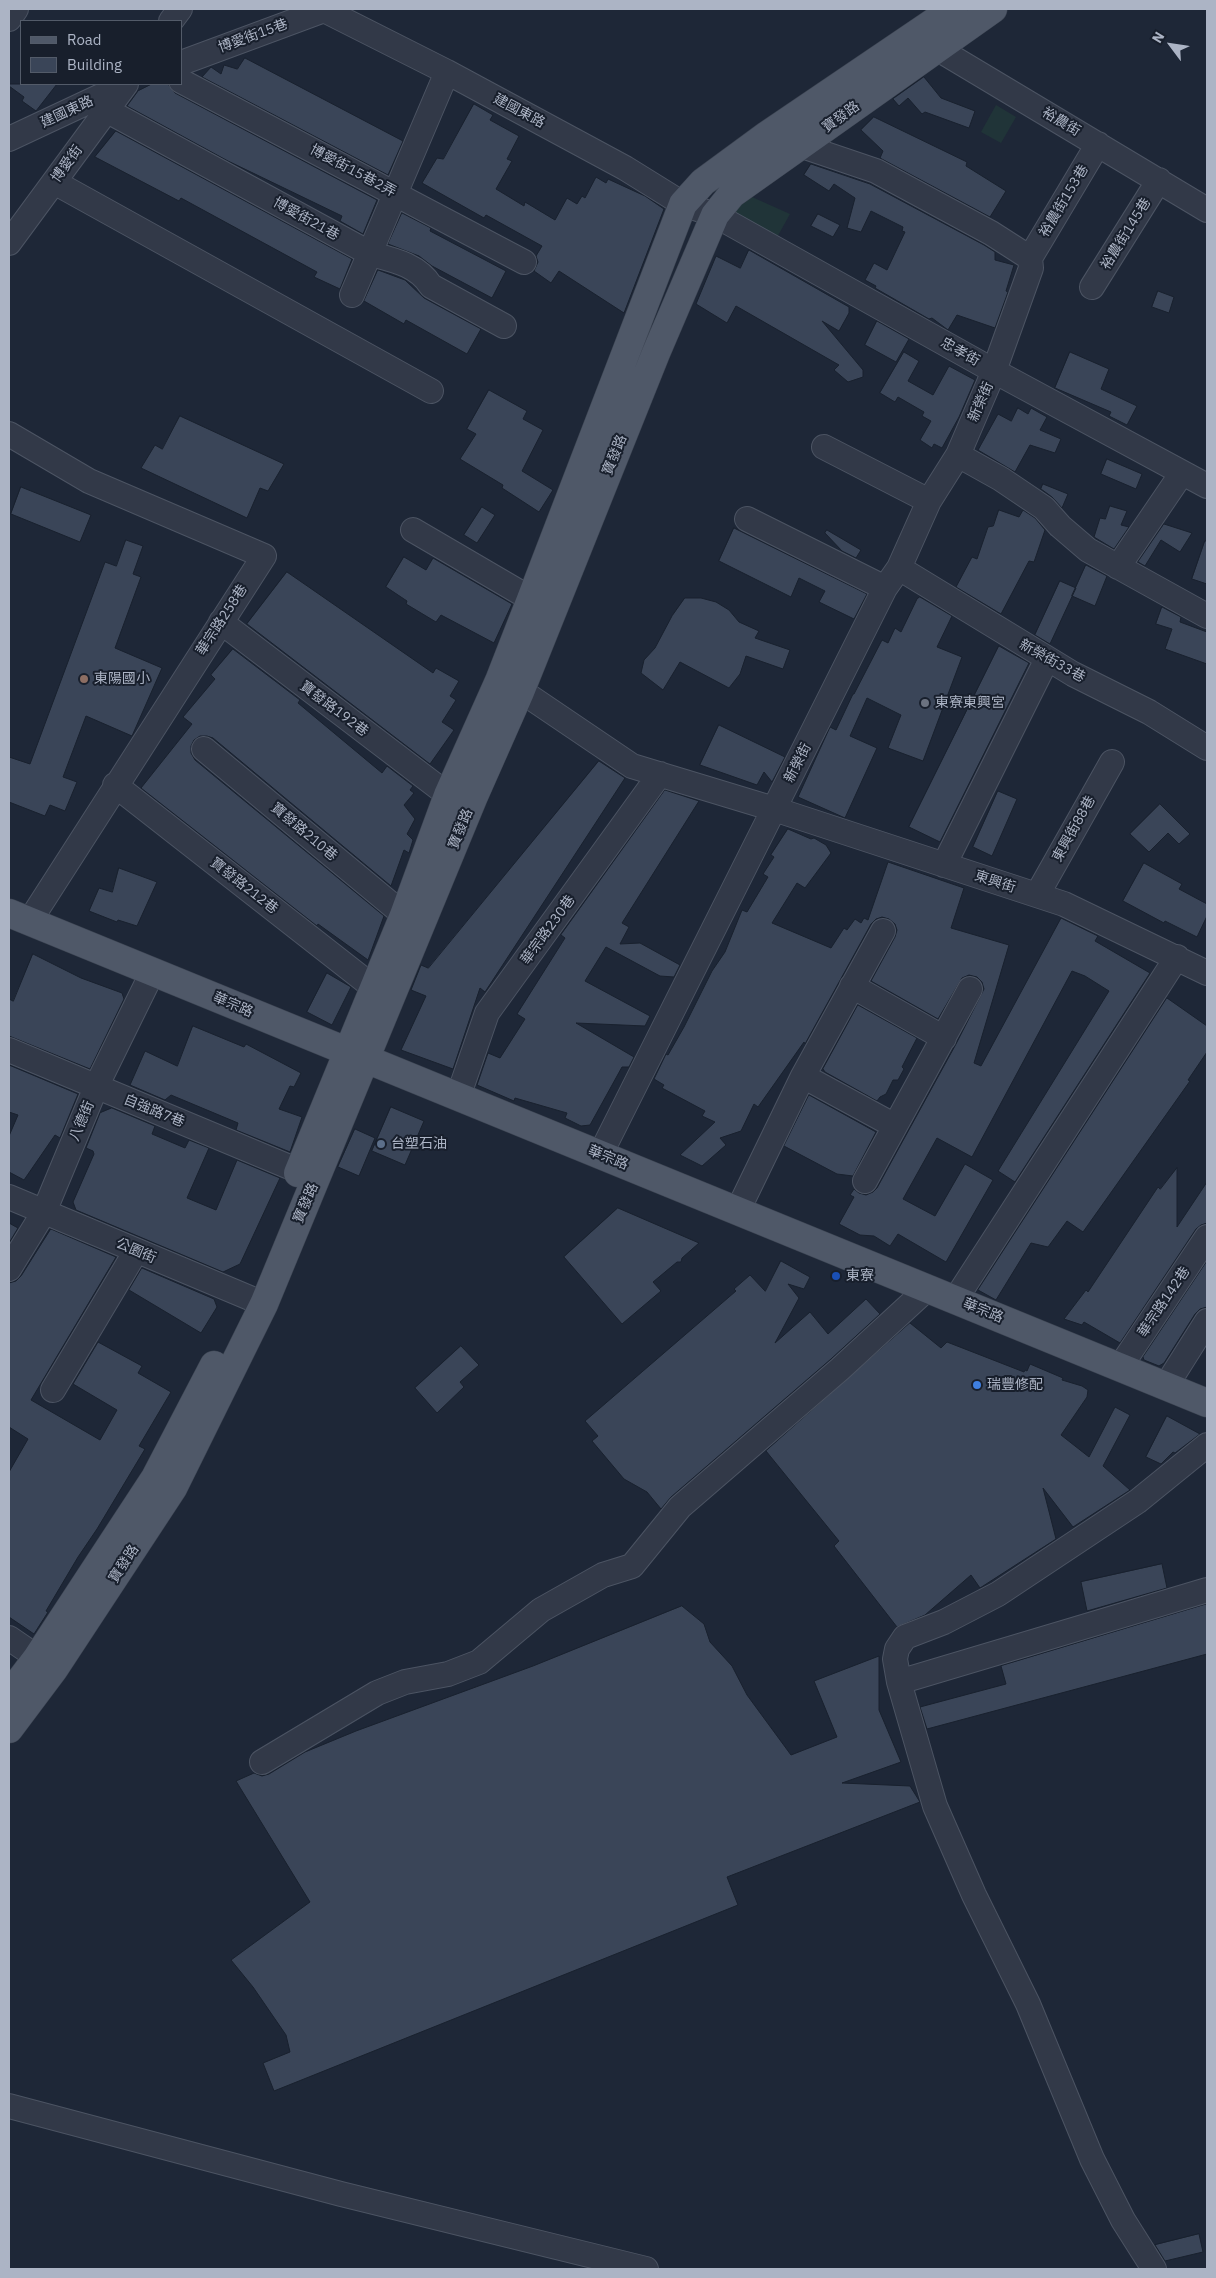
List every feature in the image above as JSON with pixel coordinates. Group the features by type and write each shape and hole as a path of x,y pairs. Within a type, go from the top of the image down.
{"main road":[{"name":"寶發路","path":"9,1729 156,1478 255,1301 509,686 715,215 732,194 802,146 926,42 953,9"},
{"name":"寶發路","path":"255,1301 299,1171 356,1056 373,987 404,915 448,796 509,686 531,599 683,204 703,182 767,135 926,42 992,9"},
{"name":"華宗路","path":"15,919 153,971 356,1056 738,1210 1207,1403"},
{"name":"寶發路","path":"9,1695 46,1664"}],"street":[{"path":"9,19 16,9"},
{"path":"172,20 180,9"},
{"name":"博愛街15巷","path":"182,63 323,9"},
{"name":"建國東路","path":"323,9 447,72 625,168 683,204 715,215"},
{"name":"裕農街","path":"926,42 1207,210"},
{"path":"352,296 447,72"},
{"name":"博愛街15巷2弄","path":"182,82 524,262"},
{"name":"建國東路","path":"9,139 124,85"},
{"name":"博愛街","path":"9,243 125,85"},
{"name":"博愛街21巷","path":"106,110 371,254 397,261 424,275 431,286 504,326"},
{"name":"裕農街153巷","path":"1030,258 1098,144"},
{"path":"802,146 876,171 991,233 1030,258"},
{"name":"裕農街145巷","path":"1092,287 1159,180"},
{"path":"54,182 431,391"},
{"name":"忠孝街","path":"715,215 994,371 1207,486"},
{"name":"新榮街","path":"600,1155 886,588 899,568 929,501 958,455 994,371 1031,268 1030,258"},
{"name":"華宗路258巷","path":"9,434 89,480 264,556 116,785 15,919"},
{"path":"824,447 929,501"},
{"path":"958,455 1001,479 1044,508 1060,526 1088,550 1207,616"},
{"path":"1118,567 1182,472"},
{"path":"747,519 886,588"},
{"path":"413,530 531,599"},
{"name":"新榮街33巷","path":"899,568 1047,659 1149,712 1207,748"},
{"name":"寶發路192巷","path":"220,622 448,796"},
{"path":"944,866 1047,659"},
{"name":"東興街","path":"509,686 632,766 774,809 1064,904 1177,957 1206,967"},
{"name":"寶發路210巷","path":"204,749 404,915"},
{"name":"東興街88巷","path":"1037,895 1112,762"},
{"name":"華宗路230巷","path":"458,1097 487,1013 660,774"},
{"name":"寶發路212巷","path":"116,785 373,987"},
{"path":"738,1210 803,1076 883,931"},
{"path":"955,1300 1177,957"},
{"name":"八德街","path":"9,1269 44,1212 96,1087 153,971"},
{"path":"852,986 944,1038"},
{"path":"865,1181 970,989"},
{"name":"自強路7巷","path":"9,1050 299,1171"},
{"path":"803,1076 895,1126"},
{"name":"公園街","path":"9,1196 255,1301"},
{"name":"華宗路142巷","path":"1120,1367 1207,1237"},
{"path":"53,1390 136,1251"},
{"path":"262,1762 377,1693 405,1682 448,1674 479,1662 541,1610 603,1575 632,1566 680,1507 928,1289"},
{"path":"1166,1386 1207,1321"},
{"path":"1154,2269 1123,2220 1092,2159 1028,2004 974,1894 935,1806 899,1682 895,1659 897,1649 905,1637 944,1622 998,1594 1138,1501 1207,1445"},
{"path":"899,1682 1207,1590"},
{"path":"9,1638 46,1664"},
{"path":"9,2106 341,2194 646,2269"}],"green space":[{"path":"996,105 1016,117 1001,143 981,132"},
{"path":"752,197 790,214 775,241 728,214 738,200"}],"building":[{"path":"245,58 403,141 388,175 202,77 211,67 221,74 224,65 237,69"},
{"path":"924,77 941,98 975,111 969,128 925,112 922,114 908,98 899,106 893,99"},
{"path":"9,84 56,85 36,111 22,101 24,97 9,86"},
{"path":"150,85 169,85 175,93 377,200 363,234 340,221 342,216 228,161 127,106 138,91"},
{"path":"474,104 493,115 490,120 519,136 507,159 512,161 496,189 524,206 525,202 555,220 567,198 577,204 582,196 585,198 596,177 606,183 608,179 645,196 664,209 624,313 559,271 551,283 534,271 538,262 536,256 542,246 486,215 484,218 422,183 437,158 443,159"},
{"path":"874,117 967,162 966,166 1006,191 990,217 880,158 883,151 861,130"},
{"path":"116,131 352,259 340,289 314,277 317,272 181,198 179,201 95,157"},
{"path":"811,164 870,184 984,245 995,252 995,260 1014,265 1006,291 1008,292 995,328 957,315 948,330 932,318 929,319 875,288 876,286 865,280 874,263 887,270 905,232 902,231 903,227 871,211 861,232 847,228 855,198 834,184 829,191 804,175"},
{"path":"402,213 431,228 430,231 506,271 492,298 432,266 419,256 388,244"},
{"path":"818,214 840,225 833,237 811,226"},
{"path":"749,250 849,307 849,313 839,331 822,321 863,370 863,377 848,382 834,370 839,365 736,306 727,323 696,304 716,256 740,268"},
{"path":"378,270 405,280 424,298 481,329 467,354 406,320 404,324 364,301"},
{"path":"1158,291 1174,297 1169,313 1152,307"},
{"path":"877,321 909,339 896,362 865,345"},
{"path":"904,352 919,361 908,381 933,395 949,366 975,380 959,417 942,448 934,444 932,448 920,440 931,421 922,416 924,412 898,397 895,402 880,393"},
{"path":"1070,352 1109,369 1101,389 1137,406 1127,425 1109,416 1111,412 1055,388"},
{"path":"489,390 527,411 523,419 543,430 522,471 553,490 539,512 502,488 503,485 460,459 476,434 467,429"},
{"path":"1018,408 1028,414 1031,408 1047,417 1040,430 1061,439 1055,453 1030,445 1015,472 978,450 998,414 1011,421"},
{"path":"180,416 284,464 268,491 260,488 247,518 141,468 155,445 162,449"},
{"path":"1107,459 1142,474 1136,489 1101,474"},
{"path":"1043,484 1068,494 1062,508 1041,489"},
{"path":"21,487 91,515 80,542 11,514"},
{"path":"1110,506 1127,511 1121,525 1129,527 1114,549 1094,537 1100,518 1105,519"},
{"path":"482,507 495,515 477,543 464,535"},
{"path":"999,510 1019,517 1023,510 1035,518 1045,530 1034,562 1029,561 1001,614 956,587 972,557 977,559 988,527 993,526"},
{"path":"1164,524 1192,533 1180,552 1161,540 1145,566 1138,562"},
{"path":"734,528 867,594 854,619 819,602 825,591 799,578 791,597 719,561"},
{"path":"827,530 861,550 856,558 842,551 825,533"},
{"path":"126,540 143,546 133,574 141,577 115,648 162,668 132,736 86,716 63,777 77,782 65,811 50,805 45,816 9,802 9,757 30,764 105,562 116,566"},
{"path":"1205,541 1207,541 1207,584 1192,579"},
{"path":"404,557 426,570 433,558 512,604 494,643 441,615 436,622 406,604 407,601 386,587"},
{"path":"1086,565 1107,576 1095,606 1072,596"},
{"path":"287,572 433,673 436,668 459,681 450,696 456,700 442,722 454,730 430,764 247,624"},
{"path":"1060,581 1076,588 1050,644 1035,635"},
{"path":"920,597 952,616 937,647 962,657 923,761 888,748 901,715 867,698 850,736 877,748 845,818 798,797 830,727 836,730 882,640 888,643 895,628 901,632 917,599"},
{"path":"685,598 701,598 716,602 729,610 739,622 759,631 755,638 790,650 783,669 746,656 740,674 729,688 680,662 663,690 641,673 644,660 655,648 672,616"},
{"path":"1162,607 1181,617 1180,622 1207,632 1207,664 1165,649 1172,629 1156,624"},
{"path":"999,646 1029,663 940,842 909,827"},
{"path":"233,649 300,700 298,703 382,773 387,766 413,786 410,790 414,793 404,805 415,819 407,834 413,840 409,853 404,850 391,886 213,738 200,736 194,740 191,746 191,753 195,760 384,916 368,960 318,924 317,926 141,788 192,724 183,717 215,679 211,675"},
{"path":"719,725 785,757 772,782 764,772 757,785 700,765"},
{"path":"599,761 625,778 485,992 480,988 453,1069 401,1050 426,996 411,990 421,965 428,968"},
{"path":"665,790 699,801 622,923 629,927 620,944 640,943 680,965 674,977 660,976 606,947 585,981 650,1016 645,1026 576,1023 634,1057 629,1067 622,1067 590,1125 581,1126 565,1118 567,1113 515,1098 514,1101 477,1085 488,1053 500,1058 525,1019 517,1014 565,938 561,935"},
{"path":"998,791 1017,799 992,856 973,847"},
{"path":"1160,804 1190,834 1179,844 1168,833 1149,852 1130,834"},
{"path":"788,829 811,839 814,838 826,845 831,853 805,888 797,883 772,923 831,948 844,928 847,930 855,919 861,923 864,918 868,920 888,862 964,888 951,928 1009,945 974,1063 981,1066 1061,918 1098,936 1095,941 1150,973 1015,1182 998,1171 1109,991 1085,976 1072,971 972,1157 937,1138 903,1199 935,1216 965,1164 993,1180 946,1262 898,1234 890,1246 874,1236 860,1235 839,1224 854,1197 850,1195 854,1189 866,1195 877,1188 984,989 982,982 977,977 969,975 962,978 938,1019 871,981 895,937 897,930 895,924 889,919 882,917 876,919 871,924 805,1044 804,1042 758,1107 754,1104 741,1131 720,1138 726,1145 702,1166 680,1155 715,1122 702,1116 705,1111 662,1088 664,1085 654,1079 666,1054 668,1055 684,1027 712,971 725,952 742,910 747,912 768,877 763,874 774,857 771,855"},
{"path":"1144,863 1182,884 1179,889 1207,904 1207,916 1197,937 1165,921 1164,923 1123,901"},
{"path":"119,868 157,882 137,926 118,920 117,922 89,911 99,888 112,892"},
{"path":"33,954 81,978 122,993 124,999 90,1069 9,1036 9,999 13,1001"},
{"path":"327,973 351,987 332,1025 307,1012"},
{"path":"1167,998 1207,1026 1207,1052 1188,1080 1190,1081 1083,1232 1067,1221 1048,1247 1031,1243 996,1300 978,1290"},
{"path":"858,1005 917,1038 902,1067 904,1069 898,1080 893,1080 886,1094 877,1101 825,1072 823,1069"},
{"path":"193,1026 244,1047 246,1044 301,1073 294,1087 290,1086 279,1109 302,1117 290,1152 236,1130 238,1123 171,1095 165,1100 130,1085 145,1051 177,1066"},
{"path":"9,1065 78,1094 60,1138 55,1135 24,1180 9,1172 9,1136 18,1115 9,1112"},
{"path":"809,1095 876,1132 853,1176 837,1174 784,1146"},
{"name":"台塑石油","path":"391,1107 424,1121 405,1165 372,1151"},
{"path":"112,1108 155,1126 152,1134 185,1148 189,1140 209,1148 187,1198 216,1210 237,1160 280,1178 240,1264 223,1272 76,1210 73,1202 94,1154 93,1151 86,1148 100,1113"},
{"path":"355,1129 375,1138 359,1176 338,1167"},
{"path":"1177,1168 1177,1227 1207,1182 1207,1223 1196,1229 1120,1343 1084,1322 1082,1325 1064,1319 1086,1290 1088,1292 1158,1187 1160,1189"},
{"path":"618,1208 699,1243 682,1258 681,1262 677,1262 653,1282 661,1291 622,1324 564,1257"},
{"path":"9,1223 18,1228 9,1243"},
{"path":"51,1229 116,1257 31,1400 100,1440 117,1410 73,1384 98,1342 142,1366 138,1373 171,1392 139,1446 145,1449 78,1557 34,1634 9,1617 9,1472 28,1439 9,1427 9,1283 16,1281 21,1276"},
{"path":"781,1261 810,1277 804,1289 788,1284 799,1298 775,1343 810,1312 828,1334 866,1299 880,1314 831,1359 671,1497 661,1509 647,1492 624,1479 592,1441 598,1436 585,1421 736,1291 734,1289 750,1275 765,1291"},
{"path":"1207,1261 1207,1307 1200,1309 1195,1314 1164,1363 1159,1366 1144,1360 1143,1357"},
{"path":"142,1268 214,1299 217,1307 201,1333 129,1290"},
{"path":"910,1323 941,1348 947,1342 1024,1372 1025,1370 1027,1371 1030,1364 1063,1378 1062,1380 1082,1386 1088,1390 1087,1397 1061,1435 1089,1457 1115,1407 1130,1415 1103,1466 1130,1490 1073,1527 1043,1488 1056,1539 980,1588 971,1575 925,1615 897,1627 834,1546 839,1541 766,1451"},
{"path":"461,1346 479,1365 460,1382 464,1387 437,1413 415,1388"},
{"path":"1167,1416 1200,1434 1175,1453 1173,1452 1161,1464 1146,1457"},
{"path":"1162,1564 1167,1588 1087,1611 1081,1582"},
{"path":"1207,1604 1207,1654 927,1729 920,1707 1006,1684 1001,1666"},
{"path":"682,1606 704,1624 710,1642 732,1666 747,1695 791,1755 837,1737 814,1681 879,1656 879,1710 901,1762 842,1783 910,1786 920,1802 727,1877 738,1905 274,2091 263,2063 290,2052 286,2035 253,1987 231,1960 310,1902 236,1781 254,1773 262,1776 269,1774 305,1752 356,1731 533,1666"},
{"path":"1199,2234 1203,2252 1165,2261 1155,2245"}],"place":[{"name":"東陽國小","path":"84,679"},
{"name":"東寮東興宮","path":"925,703"},
{"name":"台塑石油","path":"381,1144"},
{"name":"東寮","path":"836,1276"},
{"name":"瑞豐修配","path":"977,1385"}]}
